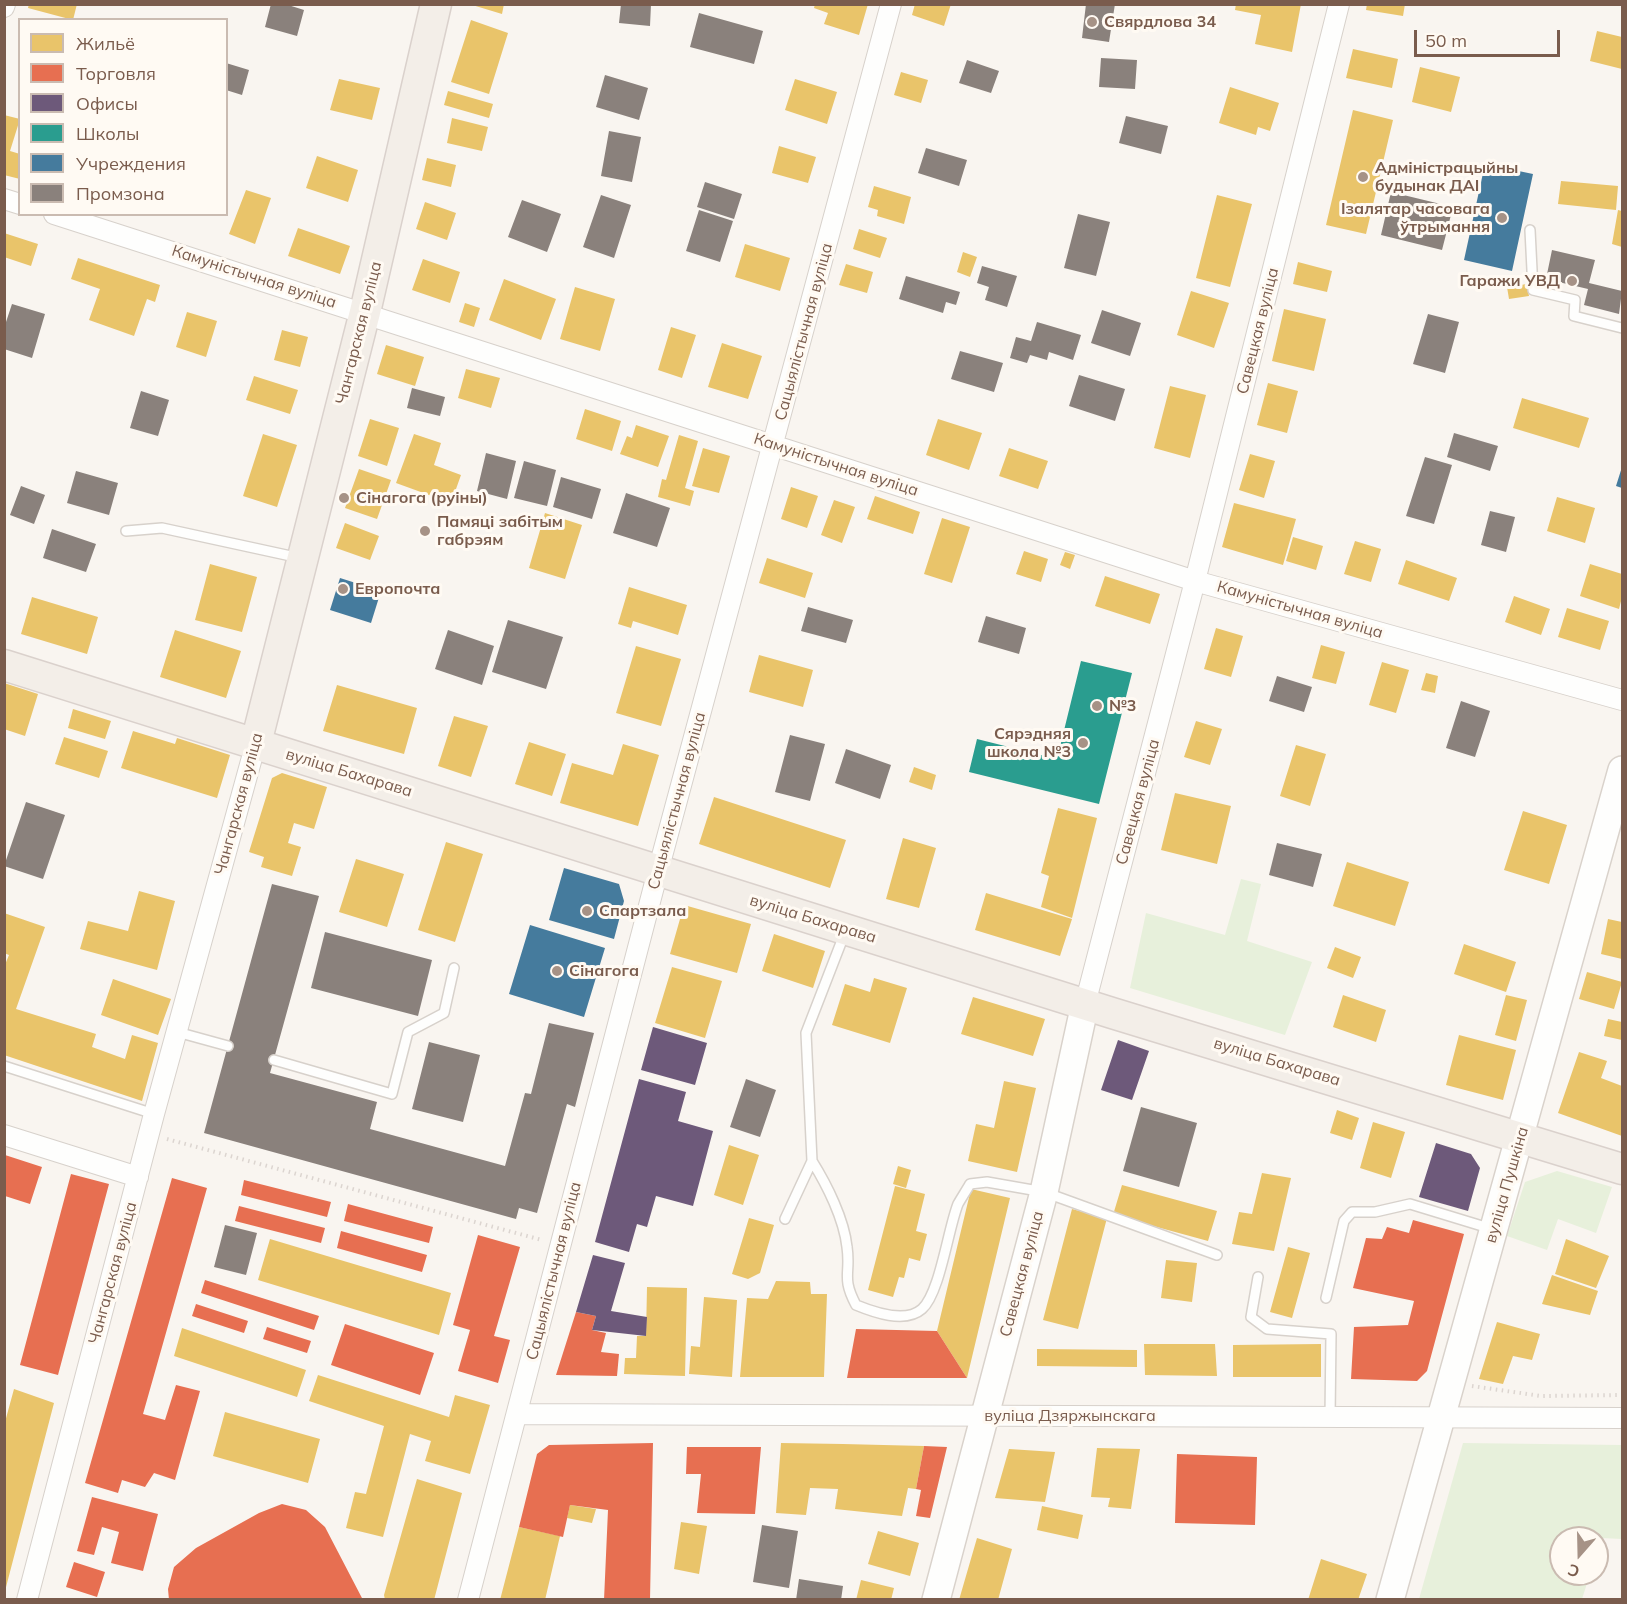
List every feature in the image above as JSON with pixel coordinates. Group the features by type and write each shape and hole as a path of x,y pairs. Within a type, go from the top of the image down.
{"main road":[{"name":"Чангарская вуліца","path":"256,743 364,312 436,4"},
{"name":"вуліца Бахарава","path":"4,665 846,930 1623,1169"},
{"name":"вуліца Пушкіна","path":"1390,1599 1623,770"},
{"name":"Савецкая вуліца","path":"936,1599 1044,1192 1085,1004"}],"street":[{"name":"Сацыялістычная вуліца","path":"468,1599 658,871 891,4"},
{"name":"Савецкая вуліца","path":"1085,1004 1196,581 1339,4"},
{"name":"Камуністычная вуліца","path":"60,216 1196,581 1623,700"},
{"name":"Чангарская вуліца","path":"27,1599 154,1113 256,743"},
{"path":"4,1135 138,1177"},
{"name":"вуліца Дзяржынскага","path":"517,1414 1623,1418"}],"lane":[{"path":"1530,230 1533,290 1575,300 1574,316 1623,328"},
{"path":"126,531 162,528 302,558"},
{"path":"785,1220 812,1161 806,1033 846,930"},
{"path":"274,1060 392,1094 408,1032 444,1013 454,968"},
{"path":"177,1032 228,1046"},
{"path":"4,1066 154,1113"},
{"path":"812,1161 828,1187 848,1246 846,1287 856,1305 876,1313 907,1316 922,1309 931,1294 958,1205 970,1184 987,1182 1044,1192 1217,1256"},
{"path":"1326,1298 1344,1221 1352,1212 1375,1212 1410,1204 1494,1230"},
{"path":"1258,1277 1251,1317 1267,1329 1331,1334 1330,1418"}],"path":[{"path":"149,1134 560,1245"},
{"path":"1450,1380 1541,1396 1623,1395"}],"green space":[{"path":"1241,879 1261,884 1247,941 1312,962 1285,1035 1130,988 1146,913 1225,935"},
{"path":"1557,1171 1612,1187 1596,1233 1558,1219 1547,1250 1507,1236 1525,1182"},
{"path":"1463,1443 1622,1445 1622,1539 1609,1538 1609,1526 1549,1526 1549,1586 1586,1586 1582,1599 1419,1599"}],"building: Жильё":[{"path":"29,4 77,4 74,18 28,8"},
{"path":"469,4 504,4 502,14"},
{"path":"815,4 868,4 859,35 824,24 828,13 814,8"},
{"path":"915,4 951,4 944,26 912,15"},
{"path":"1236,4 1301,4 1292,52 1255,44 1261,15 1235,10"},
{"path":"1367,4 1405,4 1403,16 1366,10"},
{"path":"471,20 508,33 489,94 451,82"},
{"path":"1597,31 1622,37 1622,69 1590,61"},
{"path":"1353,49 1398,59 1392,88 1346,78"},
{"path":"1420,67 1460,77 1451,112 1412,102"},
{"path":"901,72 928,80 921,103 894,95"},
{"path":"339,79 380,88 372,120 330,110"},
{"path":"795,79 837,92 827,124 785,110"},
{"path":"1230,87 1279,103 1270,131 1258,127 1256,135 1219,123"},
{"path":"448,91 493,104 489,118 444,105"},
{"path":"1353,110 1393,120 1366,234 1326,225"},
{"path":"4,115 18,118 10,151 18,153 18,178 4,175"},
{"path":"452,118 488,127 482,151 447,143"},
{"path":"779,146 816,157 808,183 772,173"},
{"path":"317,156 358,170 348,202 306,188"},
{"path":"427,158 456,165 451,187 422,180"},
{"path":"1561,181 1618,186 1616,210 1558,204"},
{"path":"874,186 911,197 904,224 877,216 878,210 868,207"},
{"path":"246,190 271,198 255,244 229,234"},
{"path":"1217,195 1252,204 1230,287 1196,278"},
{"path":"425,202 456,213 447,240 416,229"},
{"path":"1618,210 1622,211 1622,247 1612,244"},
{"path":"298,228 350,246 340,274 288,256"},
{"path":"859,229 887,238 880,258 853,249"},
{"path":"4,233 38,244 31,266 4,257"},
{"path":"745,244 790,258 780,291 735,277"},
{"path":"963,252 977,257 970,277 957,272"},
{"path":"78,258 160,285 155,302 147,299 134,336 89,320 100,289 71,279"},
{"path":"423,259 460,272 450,303 412,290"},
{"path":"1298,262 1332,271 1327,292 1293,284"},
{"path":"846,264 873,272 867,293 839,285"},
{"path":"504,279 556,299 541,340 489,320"},
{"path":"1527,284 1529,296 1509,299 1507,287"},
{"path":"575,287 615,299 600,351 560,339"},
{"path":"1191,291 1229,303 1214,348 1177,335"},
{"path":"465,303 480,308 474,327 459,322"},
{"path":"1284,309 1326,319 1314,371 1272,361"},
{"path":"187,312 217,321 206,357 176,347"},
{"path":"671,327 696,335 682,378 658,370"},
{"path":"282,330 308,337 300,367 274,360"},
{"path":"722,343 762,356 748,399 708,387"},
{"path":"386,345 424,357 415,386 377,374"},
{"path":"466,369 500,378 491,408 458,398"},
{"path":"254,376 298,390 290,414 246,400"},
{"path":"1268,383 1298,391 1287,433 1257,425"},
{"path":"1170,386 1206,395 1190,458 1154,448"},
{"path":"1522,398 1589,418 1579,448 1513,428"},
{"path":"585,409 621,421 612,451 576,439"},
{"path":"370,419 399,428 387,466 358,456"},
{"path":"938,419 982,433 969,470 926,455"},
{"path":"636,425 669,436 658,467 620,454 627,436 632,438"},
{"path":"263,434 297,445 277,507 243,496"},
{"path":"414,434 441,443 434,465 461,475 451,503 396,483"},
{"path":"679,435 698,441 685,488 694,491 690,506 658,497 662,479 666,480"},
{"path":"703,448 730,456 719,493 692,486"},
{"path":"1009,448 1048,461 1038,489 999,476"},
{"path":"1250,454 1275,461 1264,498 1239,490"},
{"path":"359,469 391,480 377,519 345,508"},
{"path":"791,487 818,496 807,528 781,519"},
{"path":"875,496 920,512 913,534 867,519"},
{"path":"1557,497 1595,508 1585,543 1547,531"},
{"path":"834,500 855,507 842,543 821,535"},
{"path":"1234,503 1296,519 1283,565 1222,547"},
{"path":"545,513 582,525 565,579 529,568"},
{"path":"942,518 970,527 952,583 924,574"},
{"path":"345,523 379,536 370,560 336,548"},
{"path":"1293,537 1323,546 1316,570 1286,561"},
{"path":"1355,541 1381,549 1371,582 1344,574"},
{"path":"1024,551 1048,559 1041,582 1016,574"},
{"path":"1065,552 1075,555 1070,569 1060,565"},
{"path":"767,558 813,573 805,598 759,583"},
{"path":"1406,560 1457,578 1449,601 1398,584"},
{"path":"210,564 257,577 242,632 195,620"},
{"path":"1590,564 1622,574 1622,597 1619,609 1580,596"},
{"path":"1105,576 1160,594 1150,624 1095,606"},
{"path":"629,587 687,605 678,635 633,621 631,628 618,624"},
{"path":"1514,596 1550,609 1541,635 1505,622"},
{"path":"32,597 98,617 87,654 21,634"},
{"path":"1567,608 1609,621 1600,650 1558,637"},
{"path":"1216,628 1243,636 1231,677 1204,669"},
{"path":"175,630 241,651 226,698 160,677"},
{"path":"1321,645 1345,652 1336,684 1312,678"},
{"path":"636,646 681,659 661,726 616,713"},
{"path":"759,655 813,670 803,707 749,692"},
{"path":"1382,662 1409,670 1396,713 1369,705"},
{"path":"1426,673 1438,676 1435,693 1421,690"},
{"path":"4,683 38,694 25,736 4,729"},
{"path":"337,685 417,708 404,754 323,731"},
{"path":"73,709 111,721 105,739 68,728"},
{"path":"454,716 488,726 471,777 438,766"},
{"path":"1196,721 1222,729 1210,765 1184,757"},
{"path":"133,731 175,744 177,738 230,755 217,798 121,768"},
{"path":"64,737 108,751 99,778 55,764"},
{"path":"529,742 566,754 552,796 515,784"},
{"path":"623,744 659,755 638,826 560,803 572,763 613,775"},
{"path":"1296,745 1326,754 1310,806 1280,796"},
{"path":"914,767 936,775 932,790 909,782"},
{"path":"282,773 327,787 314,829 294,823 288,843 301,847 292,876 261,867 264,857 249,852 272,778"},
{"path":"1175,793 1231,806 1217,864 1161,850"},
{"path":"714,797 846,840 830,888 699,844"},
{"path":"1058,808 1097,818 1072,918 1041,907 1049,876 1041,873"},
{"path":"1523,811 1567,825 1549,884 1504,870"},
{"path":"903,838 936,848 919,908 886,899"},
{"path":"446,842 483,854 455,942 418,930"},
{"path":"356,859 404,874 387,927 339,912"},
{"path":"1347,862 1409,882 1395,926 1333,906"},
{"path":"139,891 175,901 157,970 80,949 88,921 128,931"},
{"path":"986,893 1072,919 1060,956 975,930"},
{"path":"684,905 751,924 737,973 670,954"},
{"path":"4,913 45,927 16,1009 96,1034 92,1047 125,1059 132,1035 158,1043 142,1101 4,1055 4,967 9,955 4,953"},
{"path":"1608,919 1622,922 1622,959 1601,954"},
{"path":"774,934 825,951 813,988 762,971"},
{"path":"1464,944 1516,962 1506,992 1454,974"},
{"path":"1335,947 1361,957 1353,978 1327,968"},
{"path":"672,967 722,981 705,1038 655,1023"},
{"path":"1587,972 1622,982 1614,1009 1579,999"},
{"path":"874,978 907,988 890,1043 832,1025 845,984 870,992"},
{"path":"113,979 171,999 158,1035 101,1015"},
{"path":"1343,995 1386,1010 1376,1042 1333,1027"},
{"path":"1506,995 1527,1000 1516,1041 1495,1035"},
{"path":"973,997 1045,1019 1033,1056 961,1034"},
{"path":"1608,1019 1622,1022 1622,1040 1604,1036"},
{"path":"1459,1035 1516,1050 1503,1100 1446,1085"},
{"path":"1579,1052 1607,1061 1601,1078 1622,1086 1622,1136 1558,1113"},
{"path":"1004,1081 1036,1088 1017,1172 968,1161 976,1124 994,1128"},
{"path":"1337,1110 1359,1118 1352,1140 1330,1133"},
{"path":"1373,1122 1405,1132 1391,1178 1360,1168"},
{"path":"729,1145 759,1155 743,1205 714,1195"},
{"path":"898,1166 911,1170 906,1188 893,1184"},
{"path":"1262,1173 1291,1178 1274,1251 1232,1244 1239,1212 1252,1214"},
{"path":"1122,1185 1217,1211 1208,1241 1113,1215"},
{"path":"895,1186 925,1194 916,1231 927,1234 920,1261 909,1258 904,1278 899,1277 893,1297 868,1290"},
{"path":"971,1189 1010,1198 967,1378 937,1331"},
{"path":"1072,1209 1107,1218 1078,1329 1043,1320"},
{"path":"749,1218 774,1225 760,1273 748,1279 732,1274"},
{"path":"270,1239 451,1293 439,1335 258,1280"},
{"path":"1566,1239 1609,1256 1596,1288 1555,1274"},
{"path":"1288,1247 1310,1253 1292,1318 1270,1312"},
{"path":"1166,1260 1197,1263 1192,1302 1161,1298"},
{"path":"1552,1275 1598,1291 1590,1315 1542,1304"},
{"path":"776,1281 810,1282 811,1294 827,1294 824,1377 740,1377 747,1298 768,1299"},
{"path":"647,1287 687,1288 685,1376 624,1374 625,1358 636,1358 637,1336 646,1336"},
{"path":"704,1297 737,1300 732,1377 689,1374 691,1346 700,1347"},
{"path":"1497,1322 1540,1334 1532,1360 1513,1356 1503,1384 1479,1379"},
{"path":"182,1328 306,1370 297,1397 174,1356"},
{"path":"1144,1344 1215,1344 1217,1376 1145,1375"},
{"path":"1321,1344 1321,1377 1233,1377 1233,1345"},
{"path":"1037,1349 1137,1350 1137,1367 1037,1366"},
{"path":"318,1375 449,1417 455,1395 490,1405 470,1474 425,1461 431,1441 410,1434 383,1537 346,1528 355,1492 366,1494 384,1426 309,1401"},
{"path":"14,1389 54,1403 5,1591 5,1422"},
{"path":"225,1412 320,1439 308,1483 213,1456"},
{"path":"781,1443 924,1446 916,1489 908,1488 902,1516 835,1509 838,1489 810,1488 806,1515 776,1513"},
{"path":"1097,1448 1140,1449 1131,1509 1108,1507 1110,1498 1091,1497"},
{"path":"1009,1449 1055,1452 1045,1502 995,1498"},
{"path":"417,1479 462,1493 434,1600 385,1600 384,1595"},
{"path":"570,1505 596,1509 592,1523 567,1518"},
{"path":"1042,1506 1083,1515 1078,1539 1037,1530"},
{"path":"681,1522 707,1526 699,1574 674,1569"},
{"path":"519,1527 560,1536 545,1600 500,1600"},
{"path":"878,1531 919,1543 910,1576 868,1564"},
{"path":"977,1538 1012,1549 998,1600 959,1600"},
{"path":"1321,1559 1367,1574 1358,1600 1308,1600"},
{"path":"861,1580 894,1588 891,1600 856,1600"}],"building: Торговля":[{"path":"5,1155 42,1167 30,1204 5,1196"},
{"path":"71,1174 109,1184 58,1375 20,1365"},
{"path":"172,1178 207,1188 143,1414 165,1420 176,1385 200,1391 175,1480 154,1473 145,1487 122,1480 118,1493 85,1483"},
{"path":"244,1180 331,1202 327,1217 241,1195"},
{"path":"348,1204 433,1227 429,1243 344,1221"},
{"path":"239,1206 325,1228 321,1243 235,1221"},
{"path":"1413,1220 1464,1234 1427,1371 1417,1381 1351,1379 1354,1327 1408,1325 1414,1301 1353,1288 1366,1238 1382,1239 1387,1227 1409,1233"},
{"path":"341,1231 427,1255 422,1272 337,1248"},
{"path":"478,1235 520,1247 494,1336 510,1340 498,1383 458,1371 470,1330 453,1325"},
{"path":"205,1280 319,1316 314,1330 201,1293"},
{"path":"196,1304 248,1321 244,1333 192,1316"},
{"path":"576,1312 596,1316 592,1330 606,1333 601,1352 619,1354 617,1376 556,1375"},
{"path":"345,1324 434,1353 420,1395 331,1365"},
{"path":"267,1327 311,1341 307,1353 263,1339"},
{"path":"856,1329 937,1331 967,1378 847,1378"},
{"path":"653,1443 650,1600 604,1600 608,1510 570,1505 563,1537 519,1527 537,1454 549,1445"},
{"path":"924,1446 947,1447 930,1518 916,1516 921,1490 916,1489"},
{"path":"687,1447 761,1447 755,1514 697,1513 701,1474 686,1474"},
{"path":"1177,1454 1257,1457 1255,1525 1175,1523"},
{"path":"92,1497 158,1514 143,1571 111,1563 119,1532 102,1527 94,1555 77,1551"},
{"path":"282,1504 306,1510 325,1527 363,1600 169,1600 168,1589 174,1567 196,1548 259,1513"},
{"path":"74,1562 105,1572 97,1597 66,1587"}],"building: Офисы":[{"path":"653,1027 707,1043 695,1085 641,1070"},
{"path":"1118,1040 1149,1051 1132,1100 1101,1090"},
{"path":"639,1079 686,1092 678,1121 713,1131 693,1206 656,1196 647,1227 637,1224 629,1252 595,1242"},
{"path":"1436,1143 1471,1154 1480,1168 1468,1211 1419,1197"},
{"path":"593,1255 625,1263 611,1311 647,1317 646,1336 592,1330 596,1316 576,1312"}],"building: Школы":[{"name":"№3","path":"1081,661 1132,673 1099,804 969,772 977,739 1057,759"}],"building: Учреждения":[{"path":"1485,164 1533,174 1512,271 1464,260"},
{"path":"1622,467 1622,488 1616,486"},
{"path":"340,578 381,591 371,623 330,610"},
{"name":"Спартзала","path":"564,868 619,884 624,901 614,939 549,920"},
{"name":"Сінагога","path":"530,925 605,948 584,1017 509,994"}],"building: Промзона":[{"path":"271,4 285,4 304,10 297,36 265,27"},
{"path":"621,4 651,4 650,26 619,23"},
{"path":"1086,4 1115,4 1109,42 1082,38"},
{"path":"699,13 763,31 754,64 690,47"},
{"path":"1101,58 1137,60 1135,89 1099,87"},
{"path":"967,60 999,71 991,93 959,83"},
{"path":"228,64 249,70 242,95 228,91"},
{"path":"605,75 648,88 639,120 596,107"},
{"path":"1126,116 1168,126 1161,154 1119,143"},
{"path":"609,131 641,137 632,182 601,176"},
{"path":"926,148 967,160 959,186 918,173"},
{"path":"705,182 742,194 734,219 697,207"},
{"path":"1391,192 1453,207 1442,250 1381,235"},
{"path":"601,195 631,205 614,258 583,247"},
{"path":"522,200 561,214 547,252 508,237"},
{"path":"699,210 733,221 720,262 686,251"},
{"path":"1078,214 1110,222 1096,276 1064,268"},
{"name":"Гаражи УВД","path":"1552,250 1595,260 1589,283 1622,291 1619,314 1584,305 1588,289 1546,279"},
{"path":"982,266 1017,276 1007,307 985,300 989,287 977,283"},
{"path":"906,276 960,292 956,305 946,302 943,313 899,299"},
{"path":"12,304 45,314 32,358 4,349 4,328"},
{"path":"1102,310 1141,323 1130,356 1091,343"},
{"path":"1428,314 1459,322 1445,373 1413,364"},
{"path":"1037,322 1081,335 1073,360 1049,352 1047,360 1030,355 1027,363 1010,358 1016,337 1031,341"},
{"path":"960,351 1003,363 994,392 951,379"},
{"path":"1079,375 1125,389 1115,421 1069,406"},
{"path":"412,388 445,397 440,416 407,408"},
{"path":"141,391 169,400 158,436 130,428"},
{"path":"1454,433 1498,446 1490,471 1447,457"},
{"path":"486,453 516,461 507,499 477,491"},
{"path":"1425,457 1452,465 1434,524 1406,516"},
{"path":"524,461 556,470 547,506 514,498"},
{"path":"76,471 118,483 109,515 67,503"},
{"path":"561,477 601,489 592,519 553,507"},
{"path":"21,486 45,495 34,524 10,515"},
{"path":"626,493 670,508 657,547 613,533"},
{"path":"1490,511 1515,517 1506,552 1481,545"},
{"path":"52,529 96,544 86,572 43,558"},
{"path":"808,607 853,620 846,643 801,631"},
{"path":"986,616 1026,628 1019,654 978,642"},
{"path":"508,620 563,637 546,689 492,672"},
{"path":"448,630 494,646 482,685 435,669"},
{"path":"1277,676 1312,687 1304,712 1269,701"},
{"path":"1461,701 1490,711 1475,757 1446,748"},
{"path":"790,735 825,744 810,801 775,792"},
{"path":"846,749 891,765 880,799 835,783"},
{"path":"26,802 65,815 43,879 4,866"},
{"path":"1277,843 1322,854 1313,887 1269,875"},
{"path":"272,884 319,896 270,1073 377,1102 370,1129 505,1166 525,1093 531,1094 549,1023 594,1033 575,1107 567,1104 537,1213 519,1208 516,1219 204,1133"},
{"path":"325,932 432,960 418,1016 311,988"},
{"path":"429,1042 480,1055 463,1122 412,1109"},
{"path":"746,1079 776,1090 760,1137 730,1127"},
{"path":"1141,1107 1197,1123 1179,1187 1123,1171"},
{"path":"225,1225 257,1233 246,1275 214,1267"},
{"path":"762,1525 798,1531 789,1588 753,1582"},
{"path":"799,1579 843,1586 841,1600 796,1600"}],"place":[{"name":"Свярдлова 34","path":"1092,22"},
{"name":"Адміністрацыйны будынак ДАІ","path":"1363,177"},
{"name":"Ізалятар часовага ўтрымання","path":"1502,218"},
{"name":"Гаражи УВД","path":"1572,281"},
{"name":"Сінагога (руіны)","path":"344,498"},
{"name":"Памяці забітым габрэям","path":"425,531"},
{"name":"Европочта","path":"343,589"},
{"name":"№3","path":"1097,706"},
{"name":"Сярэдняя школа №3","path":"1083,743"},
{"name":"Спартзала","path":"587,911"},
{"name":"Сінагога","path":"557,971"}]}
